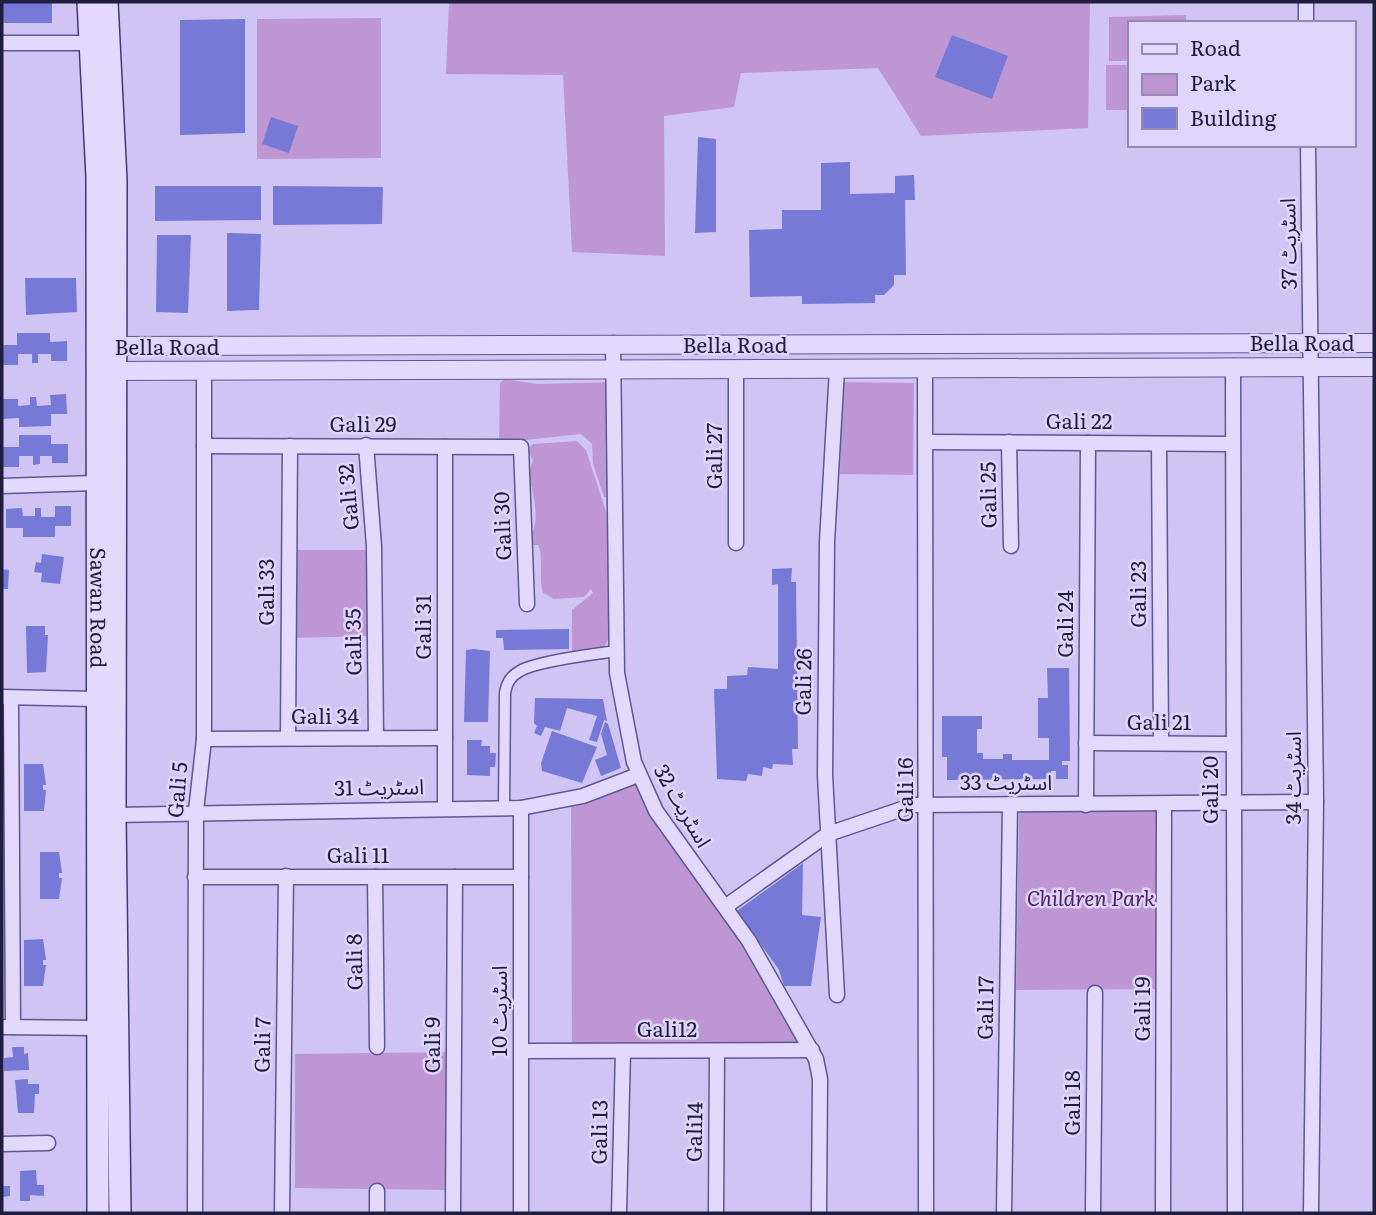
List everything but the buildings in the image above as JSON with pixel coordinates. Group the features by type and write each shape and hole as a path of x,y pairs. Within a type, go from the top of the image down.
{"main road":[{"name":"Sawan Road","path":"88,2 100,43"},
{"name":"Sawan Road","path":"98,1213 95,484 106,346 97,177 100,43 107,2"},
{"name":"Sawan Road","path":"105,371 120,1213"}],"street":[{"path":"1306,2 1307,21"},
{"path":"2,43 100,43"},
{"name":"اسٹریٹ 37","path":"1308,147 1311,343"},
{"name":"اسٹریٹ 32","path":"614,343 617,651 621,704 638,775 673,839 725,907 767,970 812,1050 820,1079 819,1213"},
{"name":"اسٹریٹ 34","path":"1311,343 1316,802 1311,1213"},
{"name":"Bella Road","path":"106,346 1374,343"},
{"path":"334,345 334,370"},
{"path":"814,369 815,345"},
{"path":"990,345 990,367"},
{"name":"Gali 20","path":"1233,366 1235,1213"},
{"name":"Bella Road","path":"105,371 1374,367"},
{"name":"Gali 16","path":"926,368 926,1213"},
{"name":"Gali 27","path":"736,369 736,543"},
{"name":"Gali 26","path":"837,996 825,775 827,542 838,369"},
{"name":"Gali 5","path":"195,1213 195,811 204,739 204,371"},
{"name":"Gali 22","path":"926,442 1233,444"},
{"name":"Gali 25","path":"1009,442 1011,546"},
{"name":"Gali 24","path":"1086,804 1087,443"},
{"name":"Gali 23","path":"1159,444 1161,743"},
{"name":"Gali 32","path":"366,445 374,546"},
{"name":"Gali 29","path":"204,446 521,447"},
{"name":"Gali 33","path":"288,737 290,446"},
{"name":"Gali 31","path":"445,447 445,808"},
{"name":"Gali 30","path":"521,447 527,604"},
{"path":"2,486 95,484"},
{"name":"Gali 35","path":"374,546 376,738"},
{"path":"504,808 505,693 509,681 524,668 617,651"},
{"path":"95,699 6,698 7,1027 97,1028"},
{"name":"Gali 34","path":"204,739 446,738"},
{"name":"Gali 21","path":"1086,743 1232,744"},
{"name":"اسٹریٹ 31","path":"115,815 195,811 521,808 583,796 638,775"},
{"name":"اسٹریٹ 33","path":"725,907 828,834 872,817 927,804 1232,805 1316,802"},
{"name":"Gali 17","path":"1004,1213 1010,804"},
{"name":"Gali 19","path":"1163,1213 1164,805"},
{"name":"اسٹریٹ 10","path":"521,808 521,1213"},
{"name":"Gali 7","path":"282,1213 286,876"},
{"name":"Gali 11","path":"195,877 521,877"},
{"name":"Gali 8","path":"375,877 377,1047"},
{"name":"Gali 9","path":"453,1213 454,877"},
{"name":"Gali 18","path":"1093,1213 1095,993"},
{"name":"Gali12","path":"522,1051 812,1050"},
{"name":"Gali 13","path":"620,1213 622,1051"},
{"name":"Gali14","path":"716,1213 717,1051"},
{"path":"2,1144 48,1143"},
{"path":"377,1191 377,1213"}],"green space":[{"path":"449,2 1090,2 1088,128 921,136 878,68 741,73 734,107 664,116 665,256 572,252 563,75 446,74"},
{"path":"1186,15 1186,21 1128,21 1128,61 1109,61 1109,17"},
{"path":"381,18 381,158 257,159 257,19"},
{"path":"1106,65 1128,65 1128,110 1106,110"},
{"path":"505,379 538,384 611,382 611,497 604,497 593,464 592,444 581,434 499,443 500,383"},
{"path":"842,382 914,383 913,475 840,474"},
{"path":"577,441 586,450 610,524 610,636 603,649 572,659 572,610 593,593 591,589 584,597 554,599 543,593 540,549 538,545 531,545 529,538 536,516 528,476 533,460 527,450 533,444"},
{"path":"292,550 371,550 370,636 291,638"},
{"path":"638,775 812,1050 572,1051 571,799"},
{"name":"Children Park","path":"1019,809 1165,809 1164,989 1016,990"},
{"path":"448,1052 449,1190 295,1188 295,1054"}]}
